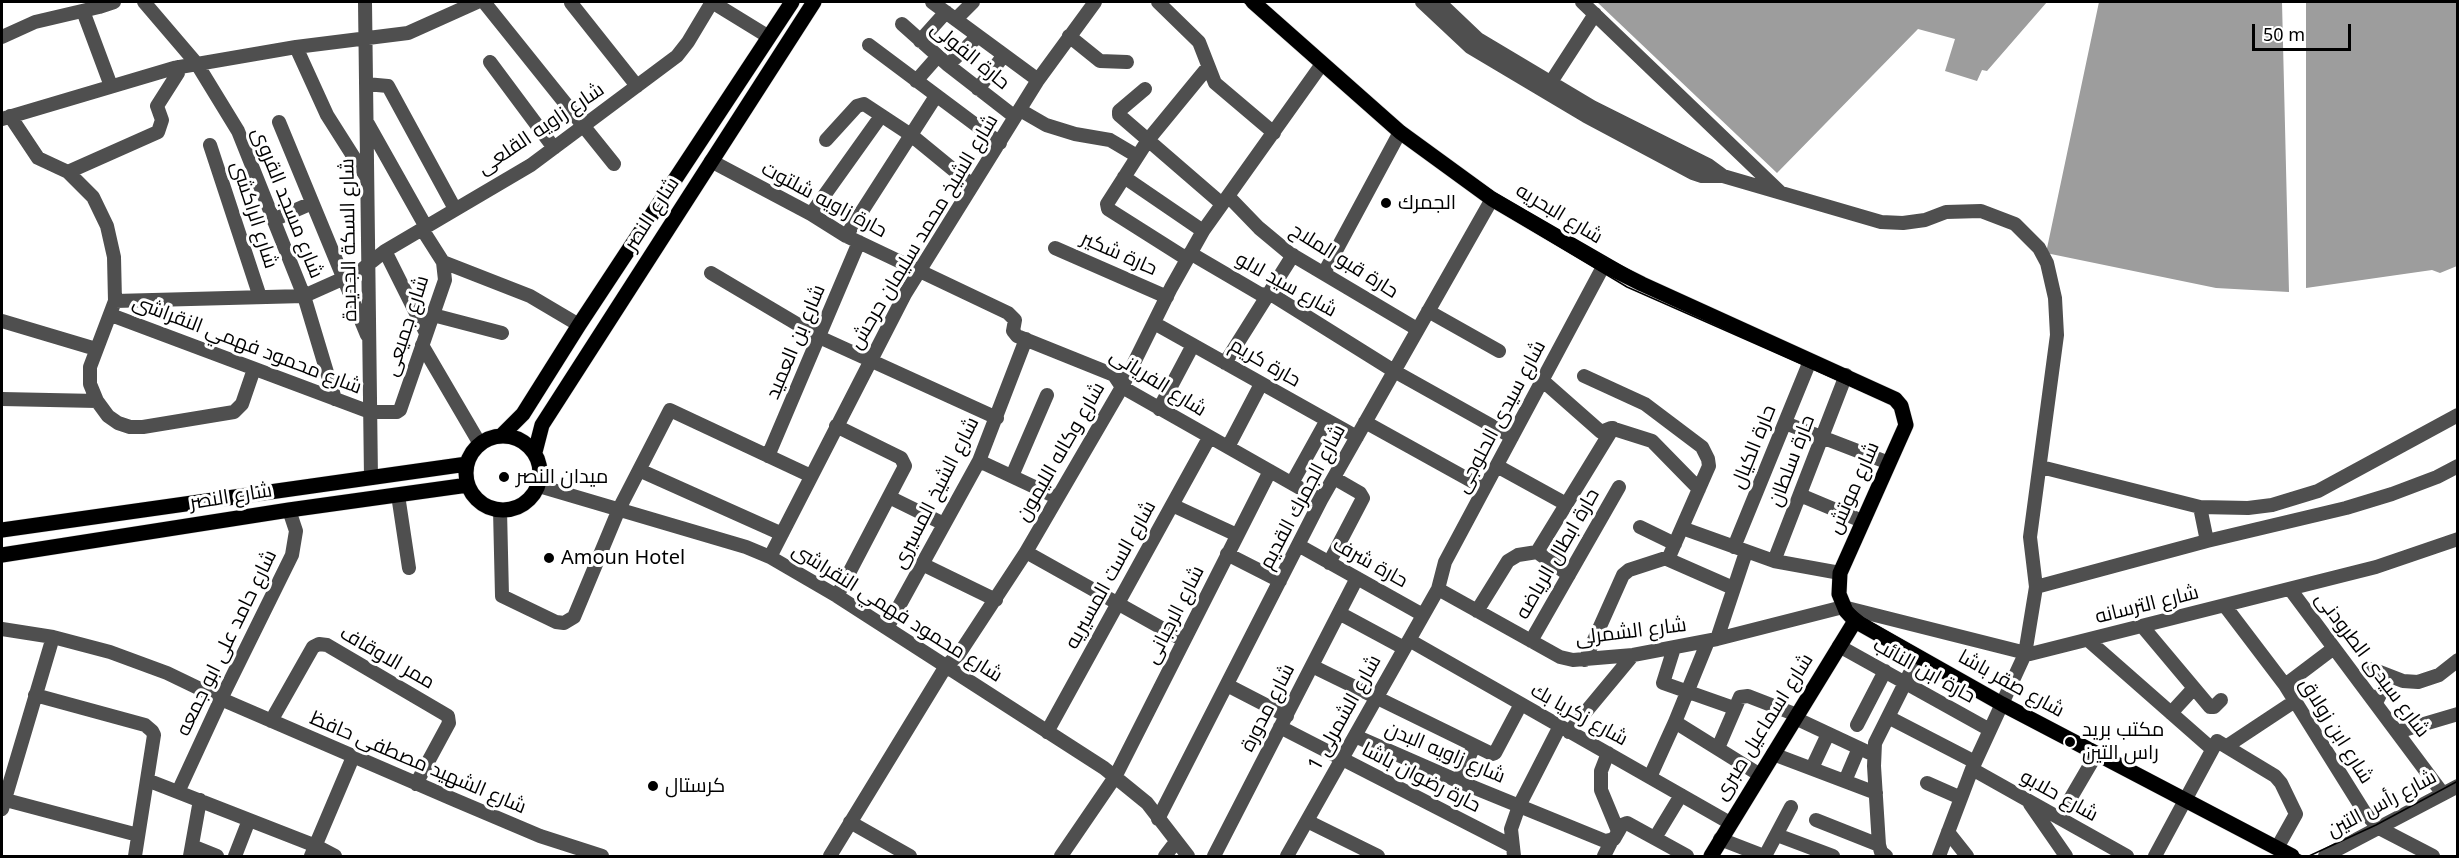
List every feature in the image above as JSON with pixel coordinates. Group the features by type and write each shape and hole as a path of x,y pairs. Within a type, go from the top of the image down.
{"main road":[{"name":"شارع النصر","path":"501,436 523,414 792,2"},
{"name":"شارع النصر","path":"534,452 543,425 814,2"},
{"name":"شارع البحريه","path":"1253,2 1400,132 1492,199 1604,265 1707,315 1887,394"},
{"name":"شارع موتش","path":"1843,607 1839,594 1840,573 1906,425 1901,406 1887,394"},
{"path":"501,436 520,439 534,452 541,468 539,486 533,496 523,504 512,509 500,510 480,502 468,485 467,464 480,444 490,438 501,436"},
{"name":"شارع النصر","path":"2,530 467,464"},
{"name":"شارع النصر","path":"2,555 289,510 468,485"},
{"name":"شارع صقر باشا","path":"1843,607 1855,621 2002,704 2292,856"},
{"name":"شارع اسماعيل صبرى","path":"1711,856 1855,621"}],"street":[{"path":"2,37 33,23 114,2"},
{"name":"شارع مسجد القروى","path":"144,2 197,64 238,132 304,296 335,399"},
{"name":"شارع السكة الجديدة","path":"365,2 371,478"},
{"path":"254,369 242,404 234,412 228,414 142,427 130,427 108,416 97,401 90,384 90,368 116,301 114,257 107,226 93,197 68,172 38,158 6,118 178,67 296,47 366,40 416,31 477,2"},
{"path":"484,2 614,164"},
{"path":"712,2 769,37"},
{"name":"شارع زاويه القلعى","path":"304,296 360,271 385,251 531,165 677,56 712,2"},
{"path":"932,2 1038,80"},
{"path":"920,41 951,15 973,2"},
{"name":"شارع الشيخ محمد سليمان حرحش","path":"770,556 869,361 919,271 1038,80 1095,2"},
{"path":"1158,2 1199,42 1215,83 1274,133"},
{"path":"1422,2 1470,47 1586,116 1693,173 1702,176 1723,176 1881,222 1903,223 1925,220 1946,212 1963,209 1981,211 2015,224 2039,248 2047,263 2057,316 2056,353 2030,537 2036,587 2025,654 1974,766 1939,856"},
{"path":"1439,2 1478,39 1592,107 1708,165 1723,176"},
{"path":"1582,2 1780,193"},
{"path":"571,3 637,86"},
{"path":"83,11 111,86"},
{"path":"1551,82 1595,14"},
{"name":"حارة الفولى","path":"902,24 978,89 1017,114 1075,134 1110,140 1137,156"},
{"path":"916,81 978,36"},
{"path":"1069,36 1100,61 1127,62"},
{"path":"869,45 1000,143"},
{"path":"296,47 327,115 367,178"},
{"path":"978,89 1004,55"},
{"path":"490,62 554,148"},
{"name":"شارع وكاله الليمون","path":"830,856 946,666 959,654 1026,552 1122,387 1203,231 1322,64"},
{"path":"68,172 158,132 162,120 157,109 158,102 178,73 178,67"},
{"path":"1203,231 1124,177 1148,140 1208,67"},
{"path":"366,84 388,86 455,209"},
{"name":"حارة قبو الملاح","path":"1145,89 1118,112 1148,140 1293,255 1417,329"},
{"path":"846,236 936,96"},
{"path":"826,140 860,104 911,135 972,185"},
{"path":"811,214 881,116"},
{"path":"279,122 370,343"},
{"name":"شارع جميعى","path":"367,122 443,262 445,280 400,410 370,412"},
{"path":"1324,273 1400,132"},
{"name":"شارع الراكشى","path":"210,145 260,297"},
{"name":"حارة زاويه شلتوت","path":"711,161 811,214 846,236 919,271"},
{"name":"شارع سيد لالو","path":"1124,177 1108,202 1108,209 1260,294 1274,296 1394,371 1512,437"},
{"name":"شارع الجمرك القديم","path":"1158,819 1321,500 1492,199"},
{"path":"273,220 312,203"},
{"name":"شارع بن العميد","path":"768,456 859,242"},
{"name":"حارة شكير","path":"1055,248 1167,297"},
{"path":"385,251 424,339 480,444"},
{"path":"1225,363 1293,255"},
{"path":"443,262 530,296 579,325"},
{"name":"شارع سيدى الحلوجى","path":"1438,589 1445,562 1604,265"},
{"path":"919,271 1008,313 1015,320 1014,334 1026,339"},
{"path":"711,273 819,337 997,418"},
{"path":"116,301 304,296"},
{"path":"1428,311 1499,351"},
{"name":"شارع محمود فهمي النقراشى","path":"111,315 370,412"},
{"path":"433,315 502,333"},
{"path":"2,321 96,349"},
{"name":"حارة كريم","path":"1154,323 1356,437"},
{"name":"شارع الفريانى","path":"1026,339 1111,373 1117,377 1122,387 1321,500"},
{"name":"شارع الشيخ المسيرى","path":"887,628 979,461 1026,339"},
{"path":"1159,409 1193,345"},
{"name":"حارة الكيال","path":"1650,777 1733,588 1740,550 1785,423 1810,361"},
{"name":"حارة سلطان","path":"1774,561 1846,375"},
{"path":"1584,376 1645,404 1702,447 1706,454 1709,466 1667,559"},
{"name":"حارة الكيال","path":"1542,380 1600,432 1613,428 1652,441 1699,489"},
{"path":"1228,447 1261,384"},
{"path":"1012,476 1047,394"},
{"path":"2,399 97,401"},
{"path":"500,510 502,596 556,622 568,623 574,617 619,509 670,410 811,476"},
{"path":"2041,467 2200,507 2248,508 2299,498 2318,491 2457,415"},
{"path":"1292,483 1327,420"},
{"path":"1365,422 1484,489"},
{"path":"1659,447 1670,423"},
{"path":"1785,423 1889,463"},
{"path":"836,426 903,460 904,466 837,596"},
{"path":"1537,552 1613,428"},
{"name":"شارع الست المسيريه","path":"1047,732 1209,438"},
{"path":"979,461 1056,497"},
{"path":"1497,466 1566,504"},
{"path":"2036,587 2207,541 2346,508 2426,481 2457,466"},
{"path":"639,470 782,534"},
{"name":"شارع الرجبانى","path":"1061,856 1115,777 1270,471"},
{"path":"1329,563 1363,498 1360,493 1334,478"},
{"name":"شارع محمود فهمي النقراشى","path":"539,486 770,556 887,628 1115,777 1147,803 1175,843 1188,856"},
{"name":"حارة ابطال الرياضه","path":"1531,641 1619,487"},
{"path":"398,495 408,567"},
{"path":"1800,495 1862,521"},
{"path":"889,497 944,524"},
{"path":"1172,505 1237,534"},
{"path":"2200,507 2207,541"},
{"name":"شارع حامد على ابو جمعه","path":"178,792 220,699 292,555 296,531 289,510"},
{"path":"1640,527 1675,544"},
{"path":"1682,528 1774,561 1840,573"},
{"name":"شارع الترسانه","path":"1843,607 2025,654 2376,567 2457,539"},
{"name":"حارة شرف","path":"1298,545 1423,615"},
{"path":"1026,552 1183,640"},
{"path":"1477,611 1508,561 1518,555 1537,552 1569,575"},
{"path":"1227,554 1280,581"},
{"path":"1585,660 1623,576 1629,570 1667,559 1733,588"},
{"path":"922,564 996,600"},
{"name":"شارع مدورة","path":"1214,856 1357,578"},
{"name":"شارع الشمرلى","path":"1438,589 1560,657 1585,660 1674,648 1843,607"},
{"name":"شارع الشمرلى 1","path":"1287,856 1438,589"},
{"name":"شارع سيدى الطرودنى","path":"2290,589 2443,794"},
{"name":"شارع ابن زولاق","path":"2225,606 2285,685 2353,795 2379,828 2426,855"},
{"name":"شارع زكريا بك","path":"1339,613 1407,644 1521,704 1730,823"},
{"path":"2142,626 2211,707 2221,700"},
{"name":"شارع الشهيد مصطفى حافظ","path":"2,629 53,637 110,652 167,672 220,699 416,784 580,853 602,856"},
{"path":"53,637 2,802 138,834"},
{"path":"2088,640 2212,749"},
{"name":"ممر الاوقاف","path":"271,721 312,647 319,644 327,645 448,716 449,723 416,784"},
{"name":"حارة ابن النائب","path":"1839,646 1990,730"},
{"path":"1674,648 1663,682 1734,708"},
{"path":"2285,685 2334,648"},
{"path":"1513,851 1511,829 1520,806 1565,729 1633,655"},
{"path":"1883,851 1876,792 1875,743 1918,657"},
{"path":"2372,669 2403,681 2418,682 2439,675 2455,662"},
{"path":"2455,662 2457,678"},
{"path":"1312,666 1490,753 1495,753 1521,704"},
{"path":"1857,725 1885,671"},
{"path":"2376,703 2389,676"},
{"name":"حارة رضوان باشا","path":"1227,685 1342,759 1513,851"},
{"path":"2171,713 2194,688"},
{"path":"35,695 146,724 154,735 135,856"},
{"path":"1718,748 1738,699 1745,696 1874,754"},
{"path":"2227,746 2295,701"},
{"path":"2397,732 2457,714"},
{"name":"شارع حلابو","path":"1888,717 1974,766 2027,800 2127,856"},
{"path":"1675,722 1760,775"},
{"path":"1812,768 1828,734"},
{"name":"شارع زاويه البدن","path":"1355,736 1605,841 1615,836 1622,825 1627,823 1655,838"},
{"path":"2155,856 2217,741 2275,776 2296,812 2277,849"},
{"path":"1458,781 1474,746"},
{"path":"1845,781 1859,748"},
{"path":"1604,856 1615,836 1601,790 1600,771 1608,753"},
{"path":"2059,818 2097,753"},
{"path":"1773,754 1876,792"},
{"path":"313,851 353,757"},
{"path":"147,780 249,820 313,851 335,856"},
{"path":"1927,783 1961,798"},
{"name":"شارع رأس التين","path":"2325,856 2457,786"},
{"path":"1682,795 1655,838 1687,856"},
{"path":"200,800 191,851 217,856"},
{"path":"2027,800 2066,856"},
{"path":"1720,839 1745,853 1765,856 1791,807"},
{"path":"235,856 249,820"},
{"path":"1816,820 1883,851"},
{"path":"1307,821 1378,856"},
{"path":"850,822 892,852 910,856"},
{"path":"1948,832 1967,856"},
{"path":"1777,835 1833,856"},
{"path":"1165,856 1175,843"}],"shaded area":[{"path":"1597,2 2047,2 1987,71 1982,70 1977,81 1945,71 1955,39 1918,29 1777,173"},
{"path":"2099,2 2282,2 2289,292 2216,288 2046,253"},
{"path":"2306,2 2457,2 2457,266 2440,273 2432,270 2306,288"}],"tram line":[{"path":"1244,2 1390,131 1489,204 1627,287 1890,403 1898,411 1901,420 1899,430 1836,567 1834,595 1846,620 2000,708 2284,856"},
{"path":"1262,2 1416,138 1495,193 1646,280 1900,396 1910,416 1910,427 1844,578 1844,591 1850,607 1865,619 2004,699 2255,832"},
{"path":"2309,856 2376,825 2458,781"},
{"path":"2278,845 2302,856"}],"place":[{"name":"الجمرك","path":"1386,203"},
{"name":"ميدان النصر","path":"504,477"},
{"name":"Amoun Hotel","path":"549,558"},
{"name":"مكتب بريد راس التين","path":"2070,742"},
{"name":"كرستال","path":"653,786"}]}
